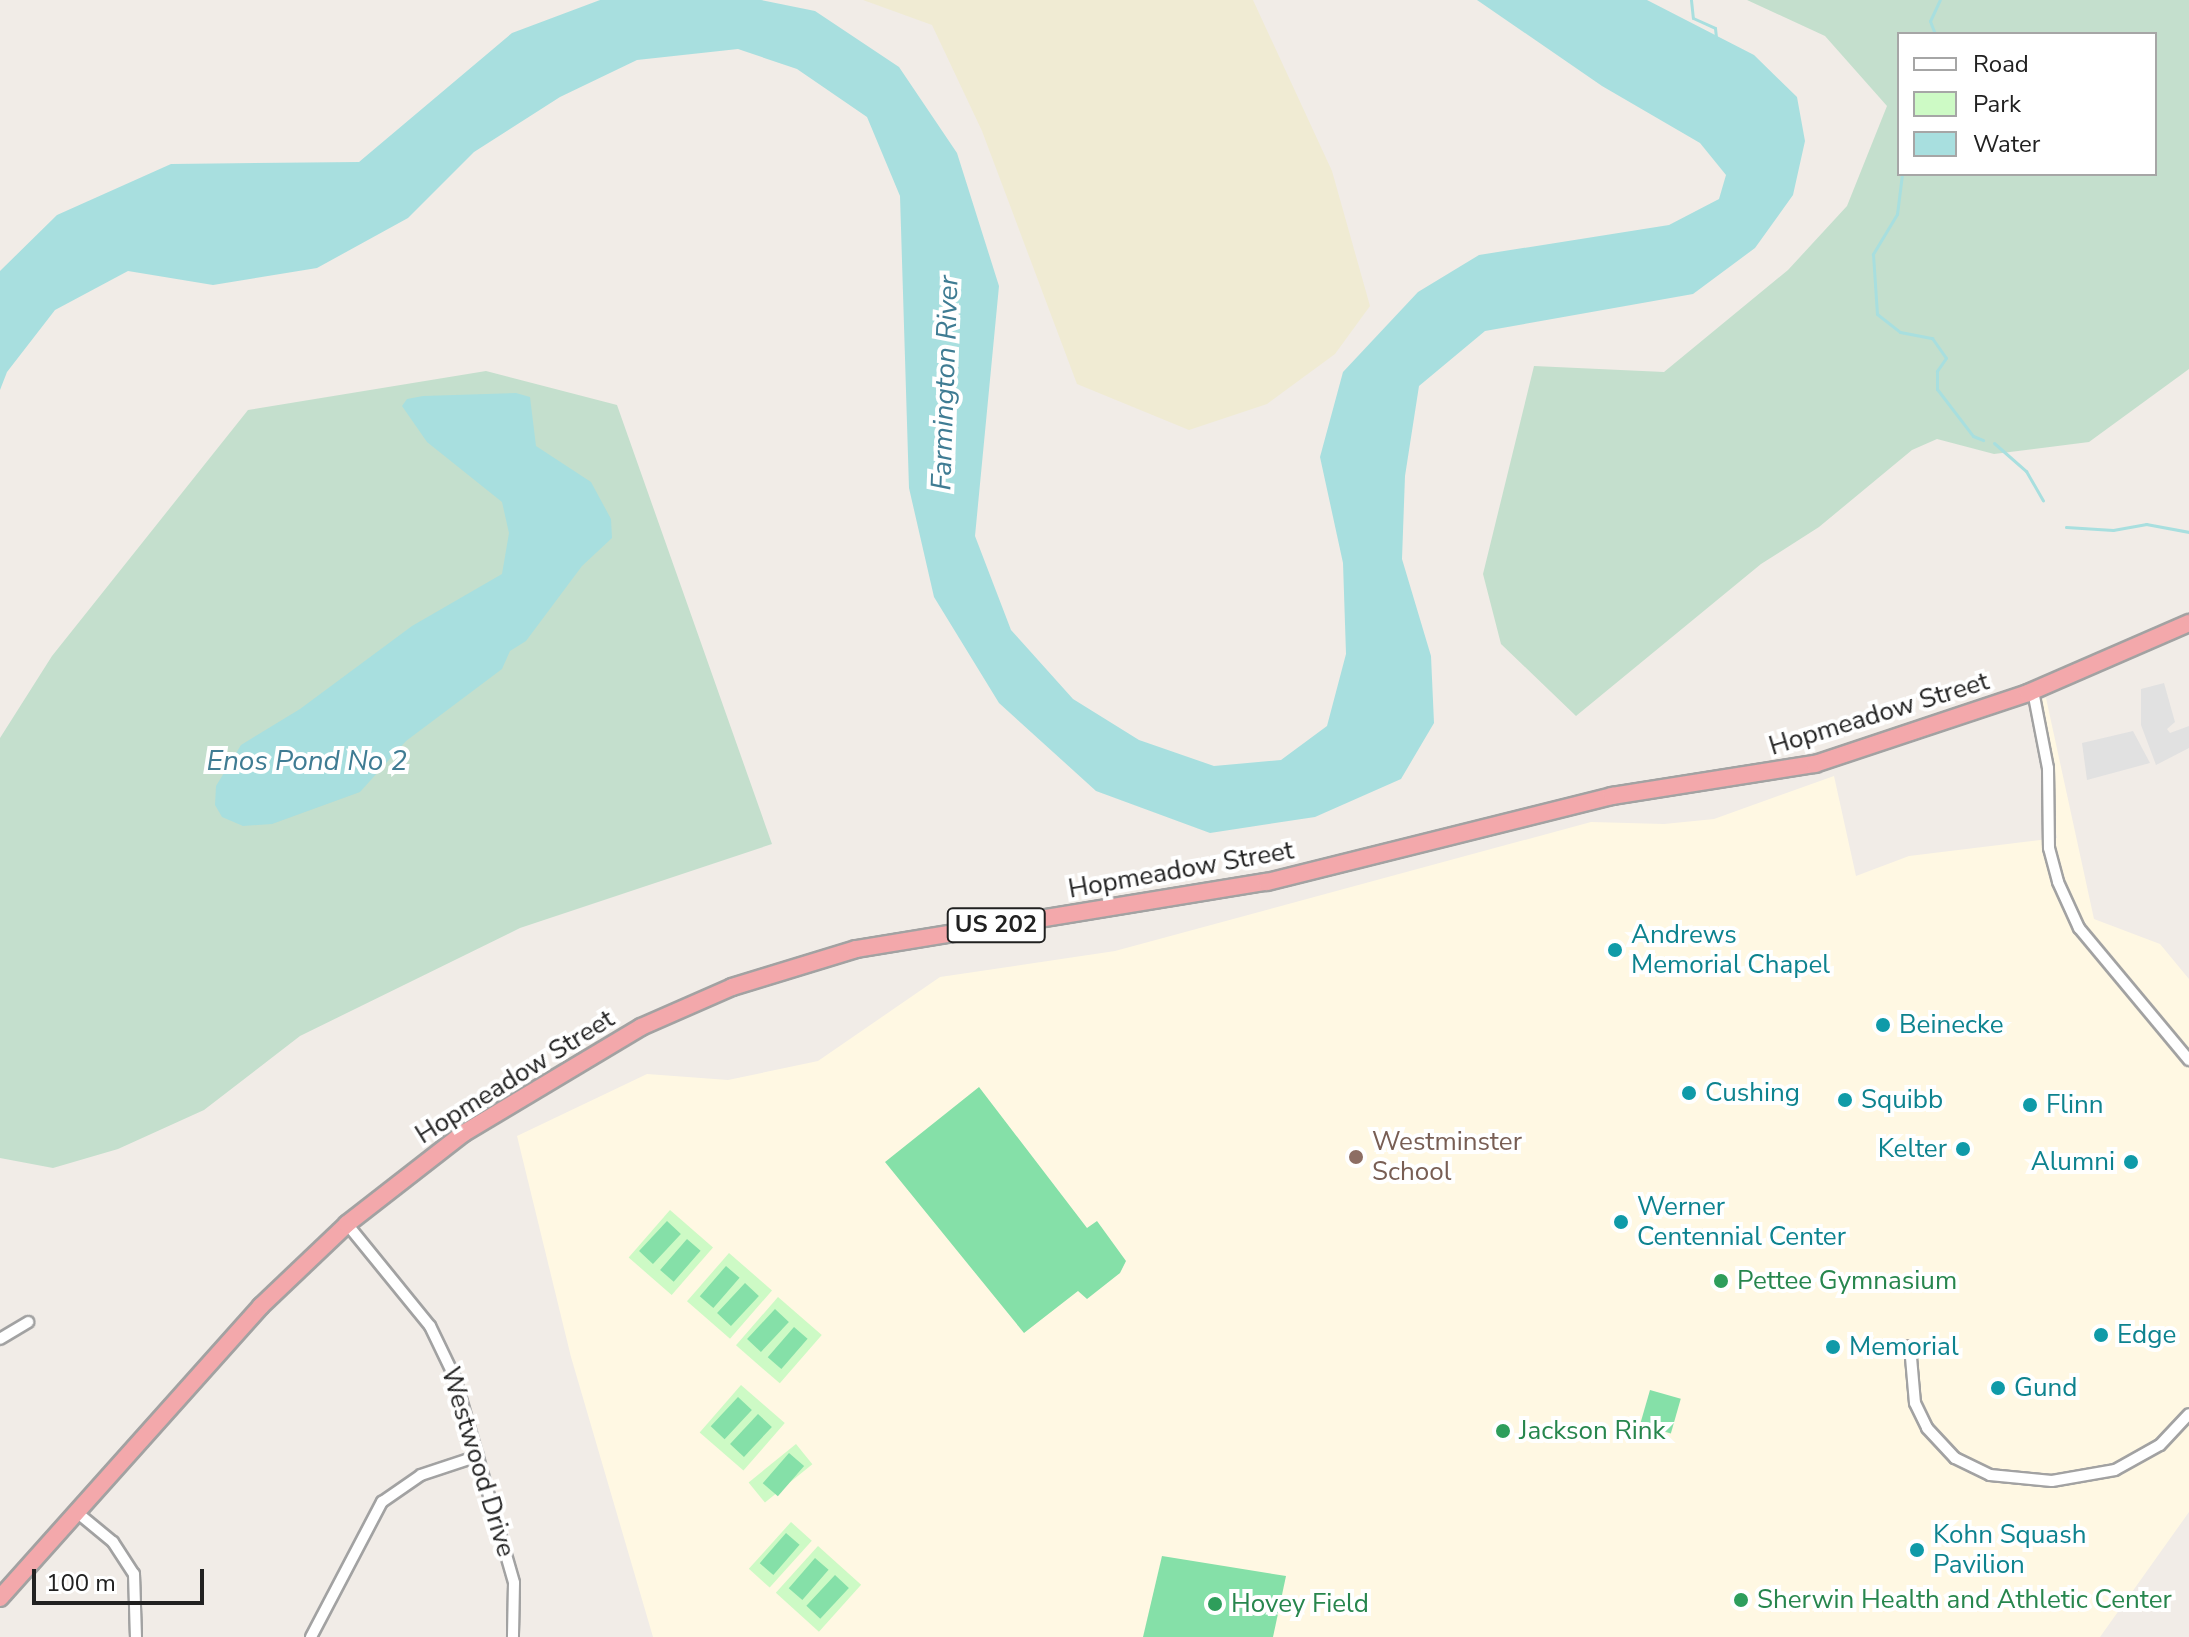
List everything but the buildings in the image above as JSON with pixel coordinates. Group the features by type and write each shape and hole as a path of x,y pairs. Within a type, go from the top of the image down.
{"highway":[{"name":"Hopmeadow Street","path":"0,1598 79,1514 261,1306 347,1224 464,1133 567,1066 732,987 856,949 1267,882 1612,796 1815,764 2033,691 2189,623"}],"street":[{"path":"2033,691 2048,768 2049,848 2058,882 2079,928 2189,1060"},
{"name":"Westwood Drive","path":"347,1224 430,1326 455,1378 514,1583 513,1637"},
{"path":"0,1339 28,1322"},
{"path":"1910,1346 1915,1403 1927,1428 1955,1458 1990,1475 2052,1481 2115,1470 2160,1445 2189,1414"},
{"path":"311,1637 382,1502 421,1475 478,1456"},
{"path":"79,1514 113,1542 134,1574 136,1637"}],"shaded area":[{"path":"863,0 1253,0 1332,171 1370,306 1335,354 1267,404 1189,430 1077,384 982,131 932,25"},
{"path":"2164,683 2175,722 2167,729 2170,733 2189,726 2189,748 2156,765 2141,725 2141,689"},
{"name":"Westminster School","path":"2046,698 2094,919 2160,944 2189,979 2189,1512 2100,1637 653,1637 571,1357 517,1136 647,1074 728,1080 818,1061 940,977 1115,951 1591,822 1664,824 1714,819 1834,776 1856,876 1909,856 2057,838 2028,703"},
{"path":"2133,731 2150,763 2087,780 2082,743"}],"green space":[{"path":"1747,0 2189,0 2189,369 2089,442 1994,454 1937,439 1912,450 1819,527 1761,564 1576,716 1501,644 1483,574 1534,366 1664,372 1788,270 1847,206 1887,106 1825,36"},
{"path":"486,371 617,405 772,844 520,928 300,1036 204,1110 118,1149 53,1168 0,1158 0,738 52,656 248,410"},
{"path":"979,1087 1087,1228 1097,1221 1126,1261 1120,1273 1087,1299 1078,1291 1024,1333 885,1162"},
{"path":"670,1210 713,1247 672,1295 629,1258"},
{"path":"667,1221 681,1234 653,1264 639,1251"},
{"path":"687,1239 701,1251 674,1282 660,1270"},
{"path":"729,1253 772,1290 730,1339 687,1301"},
{"path":"726,1266 740,1278 713,1308 700,1296"},
{"path":"745,1283 759,1296 731,1326 717,1313"},
{"path":"778,1297 822,1335 780,1383 736,1345"},
{"path":"775,1309 789,1322 761,1352 747,1339"},
{"path":"794,1327 808,1339 781,1369 768,1357"},
{"path":"741,1385 785,1423 743,1471 700,1433"},
{"path":"1650,1390 1681,1399 1671,1433 1640,1425"},
{"path":"738,1397 752,1410 725,1439 711,1426"},
{"path":"758,1414 772,1427 744,1457 730,1444"},
{"path":"796,1444 812,1464 765,1503 749,1482"},
{"path":"789,1453 804,1466 778,1496 763,1483"},
{"path":"791,1522 812,1541 770,1588 749,1569"},
{"path":"786,1533 800,1545 773,1575 760,1563"},
{"path":"818,1546 861,1585 819,1632 776,1593"},
{"name":"Hovey Field","path":"1162,1556 1286,1576 1273,1637 1143,1637"},
{"path":"815,1558 829,1570 802,1600 789,1588"},
{"path":"835,1575 849,1588 820,1619 806,1606"}],"water":[{"name":"Farmington River","path":"600,0 761,0 815,11 899,67 957,153 999,286 975,536 1011,630 1073,699 1139,740 1214,766 1281,760 1327,726 1346,654 1343,563 1320,457 1343,372 1418,292 1479,255 1669,225 1719,199 1726,175 1700,143 1602,86 1477,0 1647,0 1754,55 1797,97 1805,141 1793,195 1755,248 1693,294 1485,331 1419,386 1405,476 1402,559 1431,656 1434,723 1401,779 1315,817 1210,833 1096,791 999,703 934,597 909,488 900,196 867,117 797,69 738,49 637,60 560,97 474,152 408,218 317,268 213,285 128,271 55,310 7,372 0,390 0,271 57,215 171,164 359,162 512,33"},
{"name":"Enos Pond No 2","path":"516,393 530,397 536,446 591,482 611,519 612,538 582,566 526,641 510,651 502,669 406,741 360,792 272,824 243,826 222,817 215,805 216,786 241,745 300,709 412,626 502,574 509,533 502,502 427,442 402,406 407,399 423,396"}],"waterway":[{"path":"1691,0 1693,18 1715,28 1716,37"},
{"path":"1934,32 1930,21 1940,0"},
{"path":"1902,176 1897,214 1873,254 1877,314 1900,332 1932,338 1946,358 1937,371 1937,389 1973,436 1983,440"},
{"path":"1994,443 2026,471 2043,501"},
{"path":"2066,527 2113,530 2146,524 2189,532"}],"place":[{"name":"Andrews Memorial Chapel","path":"1615,950"},
{"name":"Beinecke","path":"1883,1025"},
{"name":"Cushing","path":"1689,1093"},
{"name":"Squibb","path":"1845,1100"},
{"name":"Flinn","path":"2030,1105"},
{"name":"Kelter","path":"1963,1149"},
{"name":"Westminster School","path":"1356,1157"},
{"name":"Alumni","path":"2131,1162"},
{"name":"Werner Centennial Center","path":"1621,1222"},
{"name":"Pettee Gymnasium","path":"1721,1281"},
{"name":"Edge","path":"2101,1335"},
{"name":"Memorial","path":"1833,1347"},
{"name":"Gund","path":"1998,1388"},
{"name":"Jackson Rink","path":"1503,1431"},
{"name":"Kohn Squash Pavilion","path":"1917,1550"},
{"name":"Sherwin Health and Athletic Center","path":"1741,1600"},
{"name":"Hovey Field","path":"1215,1604"}]}
